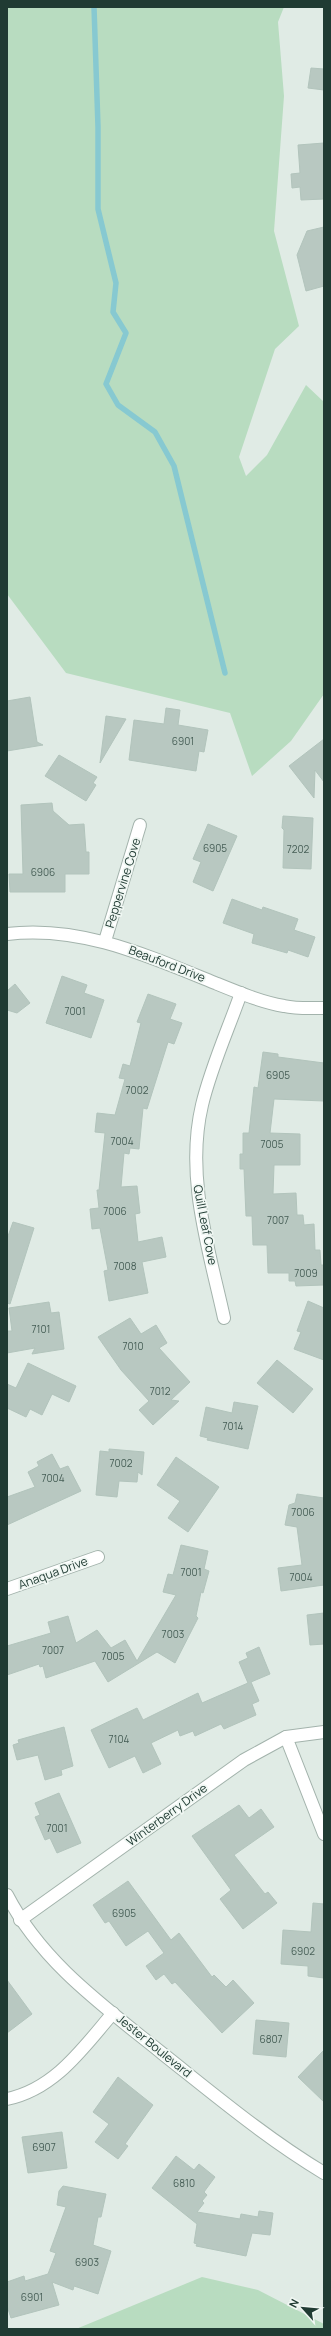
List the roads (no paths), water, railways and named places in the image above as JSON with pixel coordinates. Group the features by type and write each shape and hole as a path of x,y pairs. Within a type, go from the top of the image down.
{"street":[{"name":"Peppervine Cove","path":"105,941 140,825"},
{"name":"Beauford Drive","path":"7,934 27,931 66,933 105,941 241,993 285,1006 324,1008"},
{"name":"Quill Leaf Cove","path":"224,1318 197,1192 195,1154 202,1106 241,993"},
{"name":"Anaqua Drive","path":"7,1589 98,1557"},
{"name":"Winterberry Drive","path":"20,1920 244,1760 286,1737 324,1732"},
{"path":"286,1737 324,1834"},
{"name":"Jester Boulevard","path":"7,1895 20,1920 69,1977 248,2122 283,2148 324,2173"},
{"path":"7,2099 40,2088 70,2063 113,2013"}],"waterway":[{"path":"94,7 98,127 98,209 116,283 113,312 126,333 106,384 118,405 155,432 174,466 225,673"}]}
